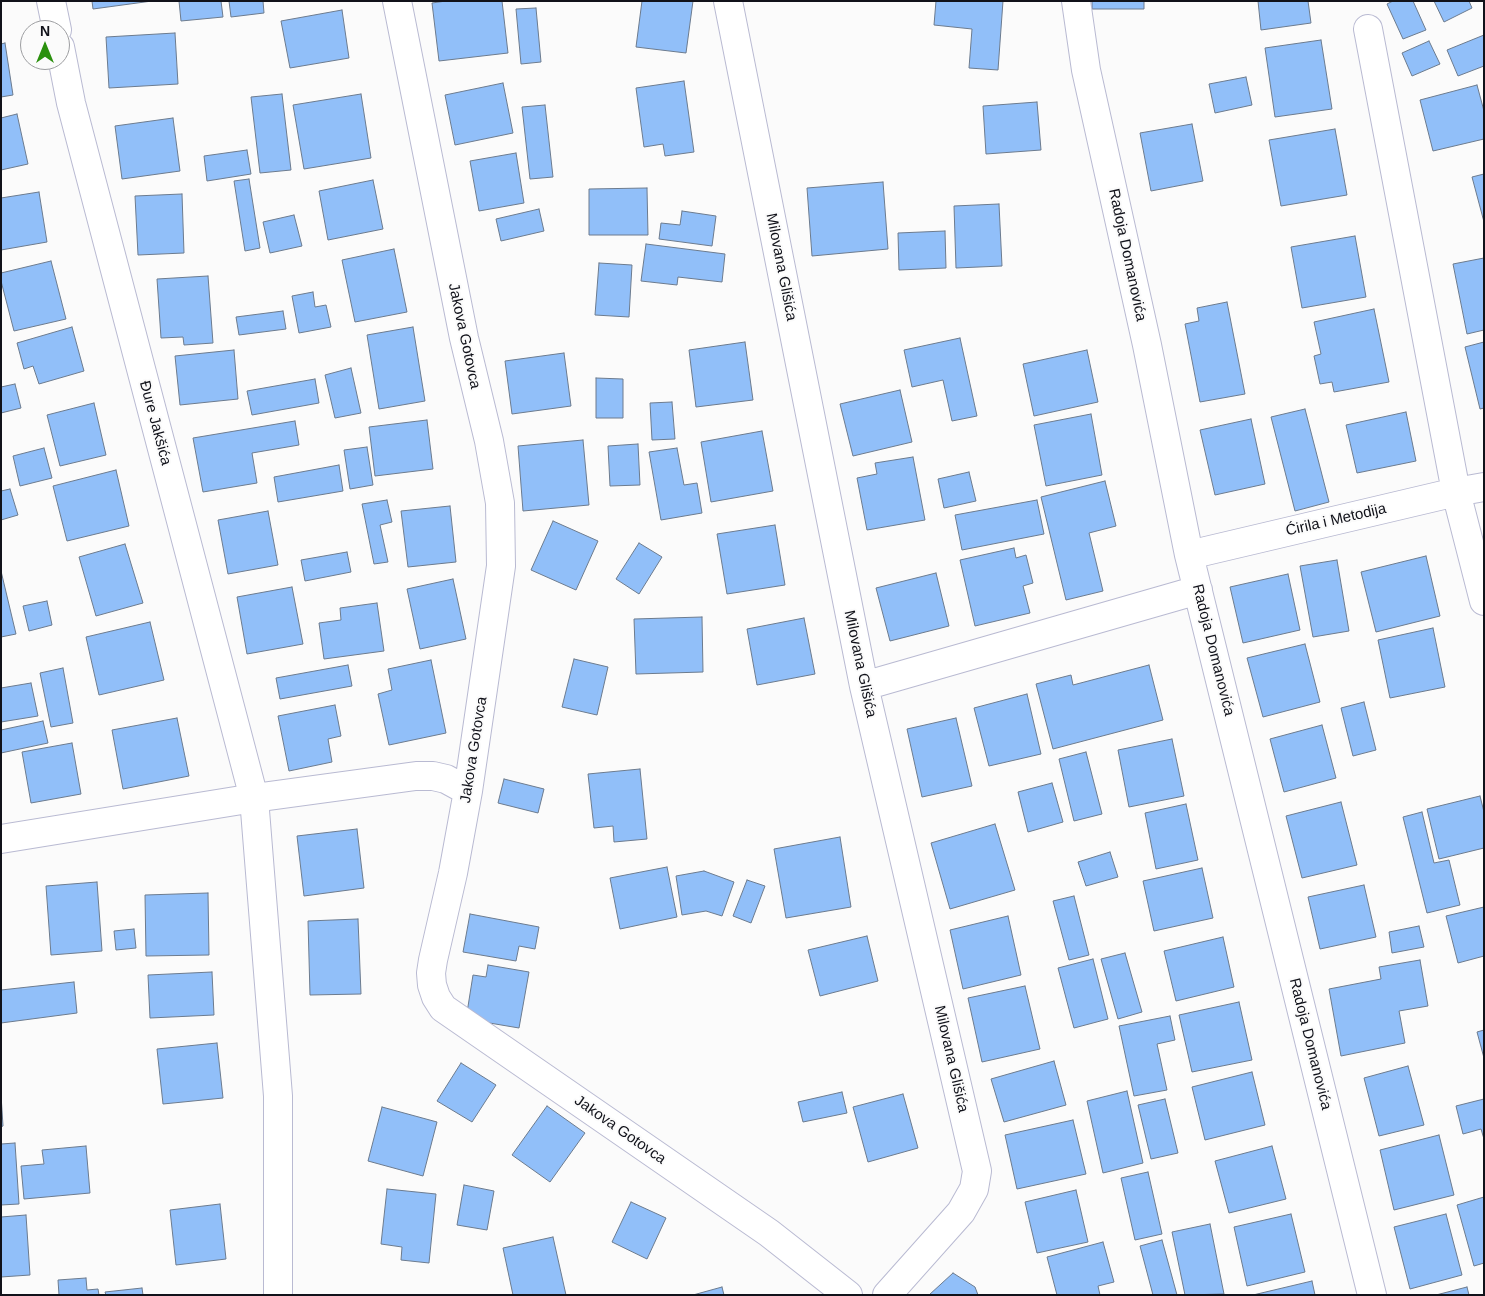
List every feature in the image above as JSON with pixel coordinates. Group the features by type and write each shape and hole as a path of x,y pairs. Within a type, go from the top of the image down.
{"street":[{"path":"51,1 55,20"},
{"name":"Jakova Gotovca","path":"397,1 464,338 489,441 500,503 501,566 468,791 453,873 431,973 434,991 444,1008 769,1233 848,1295"},
{"name":"Milovana Glišića","path":"728,1 864,686 977,1171 974,1189 961,1212 887,1295"},
{"name":"Radoja Domanovića","path":"1076,1 1086,70 1146,345 1189,555 1372,1295"},
{"path":"1368,29 1456,492 1484,601"},
{"name":"Đure Jakšića","path":"65,70 71,103 254,798 278,1096 278,1295"},
{"name":"Ćirila i Metodija","path":"1189,555 1484,487"},
{"path":"864,686 1198,590"},
{"path":"1,839 254,798 416,776 446,778 468,791"}],"building":[{"path":"92,1 152,1 93,9"},
{"path":"179,1 221,1 223,17 181,21"},
{"path":"229,1 263,1 264,13 231,17"},
{"path":"446,1 502,1 508,53 439,61 432,3"},
{"path":"642,1 693,1 686,53 636,47"},
{"path":"936,1 1003,1 998,70 969,68 972,29 934,25"},
{"path":"1092,1 1144,1 1144,9 1092,9"},
{"path":"1258,1 1308,1 1311,23 1261,30"},
{"path":"1393,1 1413,1 1426,30 1403,39 1387,4"},
{"path":"1434,1 1469,1 1472,8 1444,22"},
{"path":"536,8 541,62 521,64 516,9"},
{"path":"342,10 349,58 290,68 281,21"},
{"path":"175,33 178,84 109,88 106,37"},
{"path":"1484,35 1484,66 1458,76 1447,50"},
{"path":"1321,40 1332,109 1275,117 1265,48"},
{"path":"1429,41 1440,64 1412,76 1402,53"},
{"path":"5,43 13,95 1,97 1,44"},
{"path":"1246,77 1252,105 1215,113 1209,84"},
{"path":"684,81 694,152 665,156 663,144 644,147 636,88"},
{"path":"503,83 513,133 455,145 445,95"},
{"path":"1477,85 1484,111 1484,139 1433,151 1420,100"},
{"path":"282,94 291,170 260,173 251,97"},
{"path":"361,94 371,158 304,169 293,105"},
{"path":"1037,102 1041,150 986,154 983,106"},
{"path":"545,105 553,177 530,179 522,107"},
{"path":"17,114 28,164 1,170 1,118"},
{"path":"173,118 180,171 122,179 115,126"},
{"path":"1192,124 1203,181 1151,191 1140,133"},
{"path":"1335,129 1347,195 1281,206 1269,140"},
{"path":"247,150 251,174 207,181 204,156"},
{"path":"516,153 524,203 479,211 470,161"},
{"path":"1484,174 1484,222 1472,177"},
{"path":"249,179 260,248 245,251 234,181"},
{"path":"373,180 383,229 328,240 319,191"},
{"path":"883,182 888,249 812,256 807,188"},
{"path":"647,188 648,235 589,235 589,189"},
{"path":"39,192 47,242 1,250 1,198"},
{"path":"182,194 184,253 138,255 135,196"},
{"path":"999,204 1002,266 956,268 954,206"},
{"path":"539,209 544,231 501,241 496,219"},
{"path":"682,211 716,216 712,246 659,239 661,223 680,225"},
{"path":"294,215 302,246 270,253 263,222"},
{"path":"945,231 946,268 899,270 898,233"},
{"path":"1355,236 1366,297 1302,308 1291,247"},
{"path":"646,244 725,254 722,282 678,277 677,285 641,281"},
{"path":"394,249 407,312 355,322 342,260"},
{"path":"1484,258 1484,330 1467,334 1453,264"},
{"path":"51,261 66,319 14,331 1,281 1,273"},
{"path":"599,263 632,265 629,317 595,315"},
{"path":"208,276 213,343 184,345 183,337 161,338 157,279"},
{"path":"313,292 315,307 326,305 331,327 299,333 292,296"},
{"path":"1227,302 1245,394 1200,402 1185,324 1199,321 1197,308"},
{"path":"1374,309 1389,382 1334,392 1332,382 1320,384 1314,356 1321,354 1314,322"},
{"path":"283,311 286,329 239,335 236,317"},
{"path":"72,327 84,371 39,384 33,366 24,369 17,343"},
{"path":"413,327 425,401 379,409 367,335"},
{"path":"960,338 977,416 952,421 943,380 912,387 904,350"},
{"path":"745,342 753,400 696,407 689,350"},
{"path":"1484,342 1484,408 1480,409 1465,347"},
{"path":"234,350 238,399 180,405 175,356"},
{"path":"1087,350 1098,402 1034,416 1023,364"},
{"path":"564,353 571,406 512,414 505,361"},
{"path":"351,368 361,413 335,418 325,375"},
{"path":"596,378 623,379 623,418 596,418"},
{"path":"315,379 319,403 252,415 247,391"},
{"path":"15,384 21,408 1,413 1,387"},
{"path":"900,390 912,442 853,456 840,404"},
{"path":"672,402 675,439 652,440 650,403"},
{"path":"94,403 106,455 60,466 47,415"},
{"path":"1305,409 1329,502 1295,511 1271,417"},
{"path":"1406,412 1416,461 1357,473 1346,425"},
{"path":"1091,414 1102,475 1046,486 1034,425"},
{"path":"1251,419 1265,484 1215,495 1200,430"},
{"path":"427,420 433,469 375,476 369,427"},
{"path":"295,421 299,445 252,453 257,483 203,492 193,438"},
{"path":"762,431 773,491 711,502 701,442"},
{"path":"583,440 589,505 523,511 518,446"},
{"path":"638,444 640,485 610,486 608,446"},
{"path":"367,447 373,485 350,489 344,450"},
{"path":"44,448 52,478 20,486 13,456"},
{"path":"677,448 684,485 697,483 702,513 661,520 649,452"},
{"path":"913,457 925,520 867,530 857,478 877,474 875,463"},
{"path":"339,465 343,491 278,502 274,477"},
{"path":"116,470 129,526 67,541 53,486"},
{"path":"969,472 976,501 944,508 938,479"},
{"path":"1105,481 1116,526 1089,533 1103,591 1066,600 1041,497"},
{"path":"10,489 18,515 1,520 1,491"},
{"path":"387,500 392,522 380,525 388,562 374,564 362,504"},
{"path":"1037,500 1044,534 962,550 955,515"},
{"path":"450,506 456,562 408,567 401,511"},
{"path":"268,511 278,565 228,574 218,520"},
{"path":"553,521 598,541 576,590 531,570"},
{"path":"775,525 785,585 727,594 717,534"},
{"path":"639,543 662,557 639,594 616,579"},
{"path":"125,544 143,603 96,616 79,557"},
{"path":"1014,548 1016,558 1026,555 1033,583 1023,586 1030,613 975,626 960,560"},
{"path":"347,552 351,572 305,581 301,560"},
{"path":"1426,556 1440,616 1376,632 1361,572"},
{"path":"1337,560 1349,631 1313,637 1300,566"},
{"path":"1,571 16,634 1,637"},
{"path":"936,573 949,626 890,641 876,588"},
{"path":"1288,574 1300,630 1243,643 1230,587"},
{"path":"453,579 466,639 420,649 407,589"},
{"path":"292,587 303,644 247,654 237,597"},
{"path":"47,601 52,625 29,631 23,606"},
{"path":"377,603 384,651 324,659 319,623 341,620 340,608"},
{"path":"702,617 703,672 636,674 634,619"},
{"path":"804,618 815,674 757,685 747,629"},
{"path":"150,622 164,680 99,695 86,637"},
{"path":"1433,628 1445,687 1390,698 1378,640"},
{"path":"1305,644 1320,702 1263,717 1247,658"},
{"path":"574,659 608,667 597,715 562,707"},
{"path":"431,660 446,733 389,745 378,694 392,690 388,669"},
{"path":"348,665 352,686 280,699 276,678"},
{"path":"1149,665 1163,720 1053,749 1036,684 1071,675 1073,685"},
{"path":"63,668 73,723 51,727 40,673"},
{"path":"31,683 38,716 1,722 1,688"},
{"path":"1027,694 1041,754 989,766 974,708"},
{"path":"1364,702 1376,750 1353,756 1341,708"},
{"path":"335,705 341,736 328,739 332,762 289,771 278,716"},
{"path":"177,718 189,776 123,789 112,730"},
{"path":"956,718 972,786 922,797 907,729"},
{"path":"43,721 48,743 1,753 1,730"},
{"path":"1322,725 1336,778 1284,792 1270,739"},
{"path":"1172,739 1184,796 1129,807 1118,750"},
{"path":"72,743 81,794 31,803 22,752"},
{"path":"1086,752 1102,814 1074,821 1059,759"},
{"path":"640,769 647,839 614,842 613,826 594,828 588,774"},
{"path":"504,779 544,789 538,813 498,803"},
{"path":"1052,783 1063,822 1028,832 1018,792"},
{"path":"1480,796 1484,812 1484,848 1439,859 1427,809"},
{"path":"1341,802 1357,865 1302,878 1286,816"},
{"path":"1186,804 1198,860 1156,869 1145,813"},
{"path":"1422,812 1434,863 1449,860 1460,905 1427,913 1403,817"},
{"path":"995,824 1015,890 950,909 931,843"},
{"path":"357,829 364,888 304,896 297,836"},
{"path":"840,837 851,907 786,918 774,849"},
{"path":"1110,852 1118,877 1086,886 1078,862"},
{"path":"667,867 677,917 620,929 610,878"},
{"path":"1202,868 1213,918 1154,931 1143,881"},
{"path":"704,871 734,882 722,916 706,911 682,915 676,876"},
{"path":"747,880 765,886 751,923 733,916"},
{"path":"97,882 102,951 51,955 46,886"},
{"path":"1364,885 1376,937 1320,949 1308,897"},
{"path":"208,893 209,955 146,956 145,895"},
{"path":"1074,896 1089,955 1069,960 1053,901"},
{"path":"1484,907 1484,956 1458,963 1446,916"},
{"path":"470,914 539,927 535,949 519,946 516,961 463,952"},
{"path":"1008,916 1021,975 963,989 950,930"},
{"path":"358,919 361,994 310,995 308,921"},
{"path":"1419,926 1424,947 1392,953 1389,932"},
{"path":"134,929 136,948 116,950 114,931"},
{"path":"867,936 878,981 820,996 808,950"},
{"path":"1223,937 1234,987 1176,1001 1164,951"},
{"path":"1125,953 1142,1012 1118,1019 1101,959"},
{"path":"1093,959 1108,1019 1074,1028 1058,968"},
{"path":"1420,960 1428,1006 1399,1011 1405,1043 1341,1056 1329,989 1381,979 1379,967"},
{"path":"488,965 529,972 519,1028 466,1019 473,975 486,977"},
{"path":"212,972 214,1015 150,1018 148,975"},
{"path":"74,982 77,1013 1,1023 1,990"},
{"path":"1025,986 1040,1049 982,1062 968,998"},
{"path":"1239,1002 1252,1060 1192,1072 1179,1015"},
{"path":"1170,1016 1175,1040 1157,1044 1167,1090 1134,1096 1119,1026"},
{"path":"1484,1030 1484,1058 1477,1032"},
{"path":"217,1043 223,1098 163,1104 157,1049"},
{"path":"1054,1061 1066,1105 1004,1122 991,1079"},
{"path":"461,1063 496,1085 472,1122 437,1101"},
{"path":"1408,1066 1424,1125 1379,1136 1364,1078"},
{"path":"1252,1072 1265,1125 1205,1140 1192,1087"},
{"path":"1127,1091 1143,1163 1103,1173 1087,1101"},
{"path":"842,1092 847,1113 803,1122 798,1102"},
{"path":"903,1094 918,1148 868,1162 853,1107"},
{"path":"1,1095 3,1126 1,1127"},
{"path":"1165,1099 1178,1153 1151,1159 1138,1105"},
{"path":"1484,1099 1484,1139 1481,1129 1463,1134 1456,1106"},
{"path":"547,1106 585,1133 550,1182 512,1155"},
{"path":"382,1107 437,1122 423,1176 368,1161"},
{"path":"1073,1120 1086,1174 1017,1189 1005,1135"},
{"path":"1439,1135 1454,1195 1394,1210 1380,1150"},
{"path":"15,1143 19,1204 1,1205 1,1144"},
{"path":"86,1146 90,1193 24,1199 21,1166 44,1164 42,1150"},
{"path":"1272,1146 1286,1199 1229,1213 1215,1161"},
{"path":"1148,1172 1162,1234 1135,1240 1121,1178"},
{"path":"464,1185 494,1191 487,1230 457,1225"},
{"path":"387,1189 436,1194 429,1263 401,1260 402,1247 381,1244"},
{"path":"1076,1190 1088,1242 1037,1253 1025,1202"},
{"path":"1484,1197 1484,1263 1474,1266 1457,1205"},
{"path":"631,1202 666,1218 647,1259 612,1242"},
{"path":"220,1204 226,1259 176,1265 170,1210"},
{"path":"1291,1214 1305,1272 1247,1286 1234,1227"},
{"path":"1446,1214 1462,1275 1410,1289 1394,1227"},
{"path":"26,1215 30,1275 1,1277 1,1217"},
{"path":"1210,1224 1224,1294 1185,1295 1172,1232"},
{"path":"553,1237 566,1295 513,1295 503,1248"},
{"path":"1162,1240 1177,1295 1153,1295 1140,1246"},
{"path":"1103,1242 1114,1282 1098,1286 1100,1295 1057,1295 1047,1257"},
{"path":"953,1273 975,1287 978,1295 929,1295"},
{"path":"86,1278 87,1290 98,1289 99,1295 59,1295 58,1280"},
{"path":"1312,1281 1315,1295 1253,1295"},
{"path":"722,1287 724,1295 693,1295"},
{"path":"1467,1287 1469,1295 1436,1295"},
{"path":"142,1288 143,1295 106,1295 105,1292"}]}
